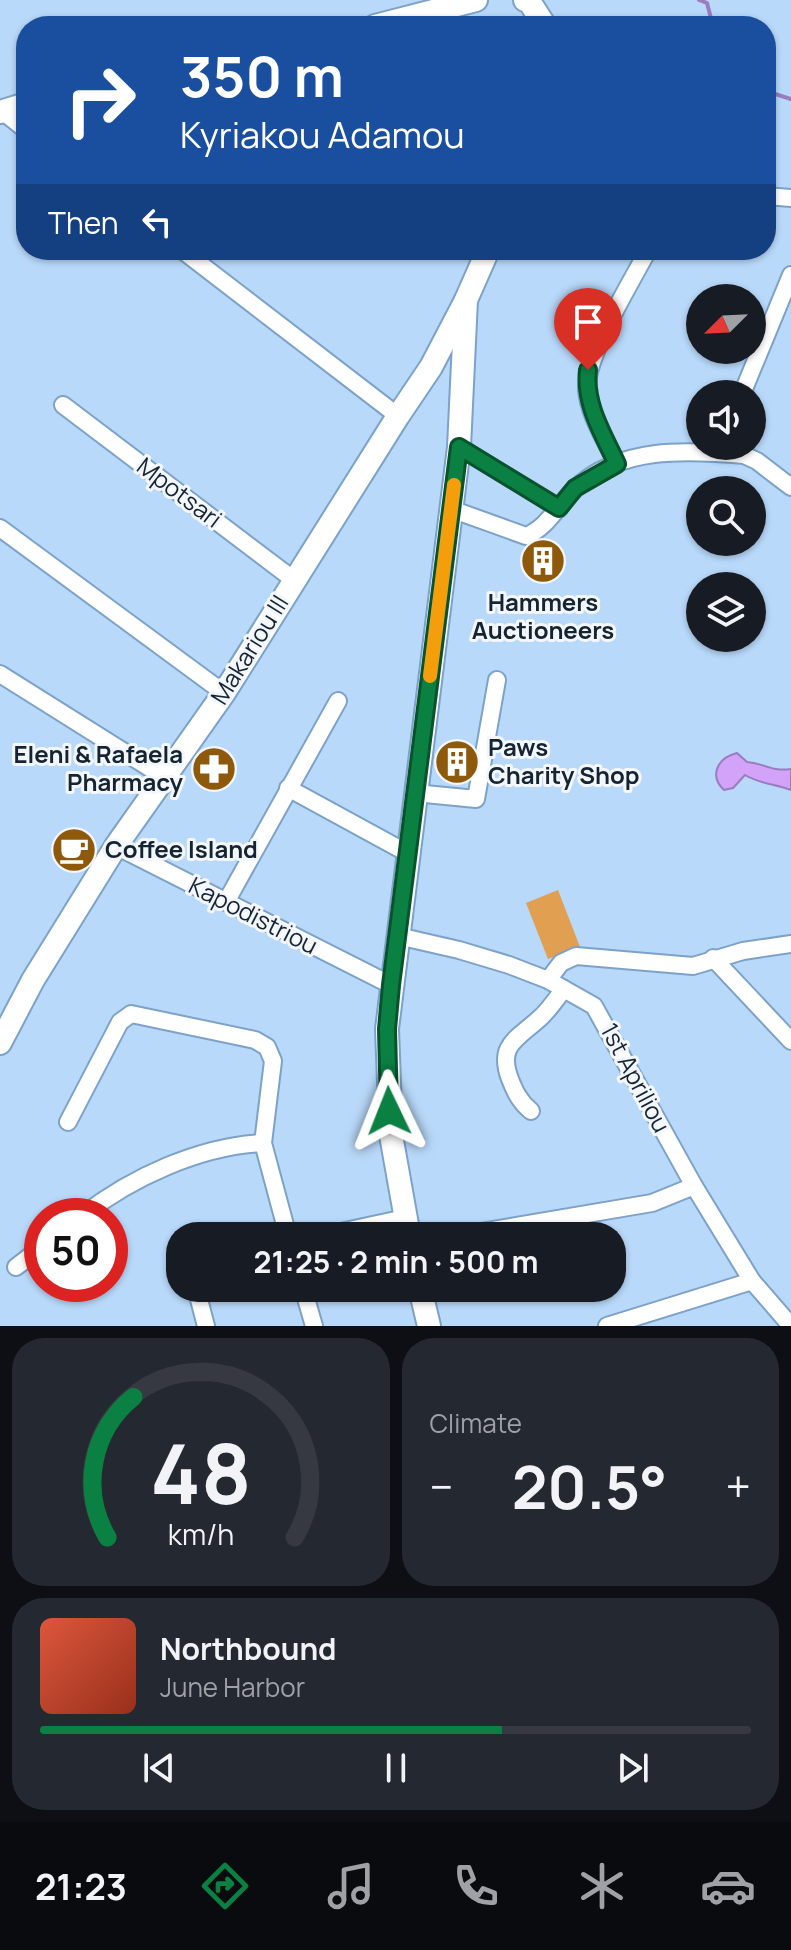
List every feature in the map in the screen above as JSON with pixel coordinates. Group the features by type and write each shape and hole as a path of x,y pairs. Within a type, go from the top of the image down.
{"main road":[{"path":"414,16 476,0"},
{"path":"525,0 540,16"},
{"name":"Makariou III","path":"0,1043 40,969 116,846 224,693 431,367 484,260"},
{"path":"406,1222 395,1168 389,1111 387,1029 459,447 466,300"},
{"path":"431,367 443,369 462,390"},
{"path":"423,1302 429,1326"}],"street":[{"path":"195,260 398,416"},
{"path":"617,464 587,393 588,370 643,260"},
{"path":"748,380 791,275"},
{"name":"Mpotsari","path":"63,405 294,580"},
{"path":"459,447 559,508"},
{"path":"451,509 526,536 539,531 575,488 617,464 646,454 686,452"},
{"path":"755,460 789,482"},
{"path":"0,528 224,693"},
{"path":"0,674 164,777"},
{"path":"415,793 476,799 497,680"},
{"path":"226,902 338,701"},
{"path":"288,788 409,854"},
{"name":"Kapodistriou","path":"116,846 391,985"},
{"name":"1st Apriliou","path":"398,936 483,956 548,980 587,1000 601,1015 694,1186 752,1281 791,1326"},
{"path":"548,980 561,963 576,956 693,966 713,958 791,944"},
{"path":"713,958 791,1041"},
{"path":"531,1111 513,1089 505,1066 507,1050 543,1015 564,989"},
{"path":"68,1122 120,1022 131,1014 255,1040 267,1047 273,1061 263,1143 284,1222"},
{"path":"109,1198 174,1164 224,1148 263,1143"},
{"path":"540,1222 652,1203 694,1186"},
{"path":"16,1267 24,1261"},
{"path":"607,1326 665,1318 752,1281"},
{"path":"200,1302 206,1326"},
{"path":"306,1302 310,1325"}],"shaded area":[{"path":"737,753 747,762 791,769 791,790 745,775 733,788 724,790 717,779 717,768 724,759"},
{"path":"558,890 580,947 548,959 526,903"}],"waterway":[{"path":"699,0 707,3 710,16"},
{"path":"776,94 791,99"}],"slow traffic":[{"path":"430,676 454,485"}],"place":[{"name":"Hammers Auctioneers","path":"543,561"},
{"name":"Paws Charity Shop","path":"457,762"},
{"name":"Eleni & Rafaela Pharmacy","path":"214,769"},
{"name":"Coffee Island","path":"74,850"}],"route":[{"path":"389,1111 387,1029 391,985 459,447 559,508 575,488 617,464 587,393 588,370"}]}
